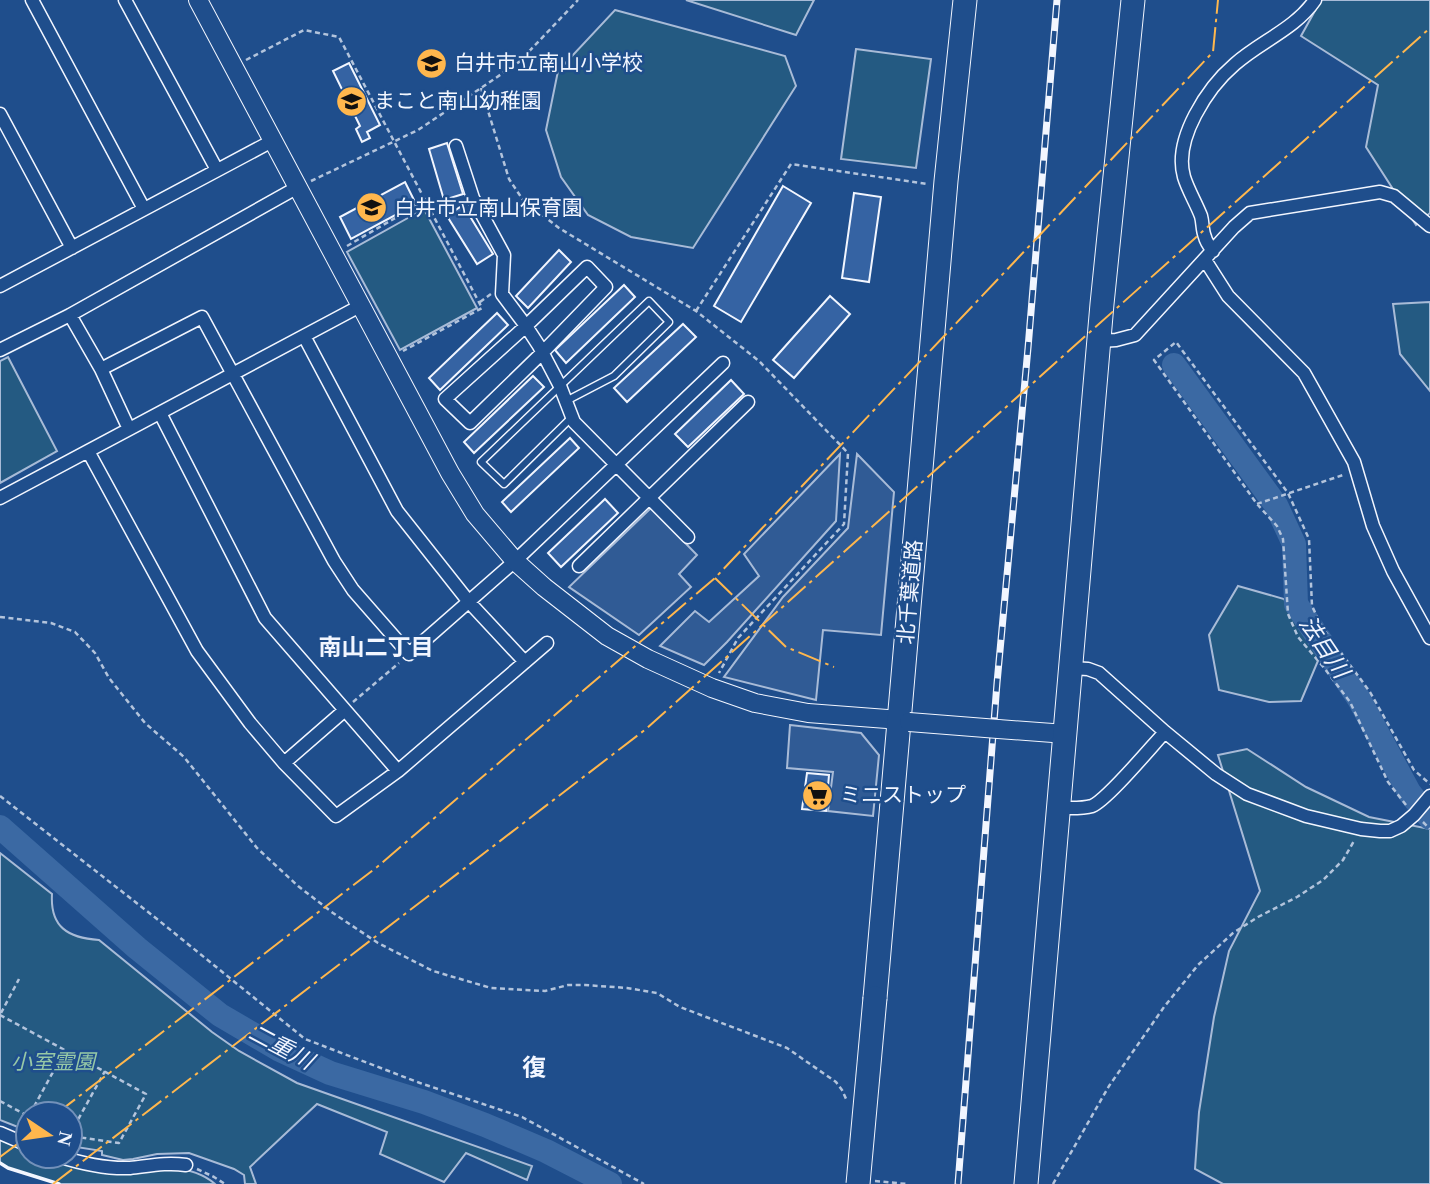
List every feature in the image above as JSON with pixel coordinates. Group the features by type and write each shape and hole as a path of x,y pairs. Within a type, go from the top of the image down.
{"highway":[{"name":"北千葉道路","path":"865,1182 875,998 904,721 946,181 965,0"},
{"path":"1027,1184 1059,808 1059,733 1071,668 1112,196 1133,0"}],"street":[{"path":"32,0 144,209"},
{"path":"125,0 217,170"},
{"path":"198,0 450,473 475,514 515,561 544,587 607,636 648,659 712,688 755,703 808,713 1059,733"},
{"path":"1315,0 1289,26 1235,64 1213,88 1190,126 1184,143 1183,174 1202,219 1209,255 1228,296 1304,373 1354,462 1373,526 1393,570 1430,638"},
{"path":"0,114 72,248"},
{"path":"0,286 274,140"},
{"path":"456,146 473,198 504,255 502,294 526,326 542,354 560,386 574,422 688,537"},
{"path":"0,350 70,315 298,187"},
{"path":"1099,341 1135,335 1250,213 1380,192 1394,196 1430,226"},
{"path":"587,267 606,287 542,354 470,423 445,399 587,267"},
{"path":"0,498 360,306"},
{"path":"70,315 101,369 129,429"},
{"path":"101,369 202,317 334,561 353,590 409,654 515,561 723,363"},
{"path":"304,336 397,511 468,602 525,662"},
{"path":"579,566 748,402"},
{"path":"160,413 265,618 398,771"},
{"path":"88,451 197,651 250,723 336,816 398,771 547,643"},
{"path":"1071,668 1099,673 1216,774 1247,794 1306,816 1361,829 1390,831 1401,826 1430,796"},
{"path":"285,763 345,710"},
{"path":"1059,808 1093,805 1105,797 1165,732"},
{"path":"84,1162 118,1168 171,1163 186,1165"}],"lane":[{"path":"566,401 614,376 669,322 649,302 481,462 504,484 572,417"}],"path":[{"path":"298,187 418,130 481,88 519,62 578,0"},
{"path":"233,66 304,30 339,37 426,200 482,308 389,359"},
{"path":"481,88 509,179 523,200 559,228 696,311 759,361 848,453 844,524 738,638 712,688"},
{"path":"696,311 791,164 929,184"},
{"path":"333,254 426,200"},
{"path":"1414,814 1388,782 1350,702 1298,637 1288,614 1283,539 1277,526 1257,504 1154,360 1176,342 1288,494 1308,539 1312,606 1317,617 1370,692 1414,770 1430,784"},
{"path":"1257,504 1357,470"},
{"path":"0,617 51,623 75,632 95,653 109,678 145,723 184,757 257,848 298,886 378,943 433,971 491,988 545,991 568,985 585,985 657,993 680,1007 787,1048 836,1082 847,1100"},
{"path":"345,710 409,654"},
{"path":"0,796 304,1039 420,1083 522,1117 644,1184"},
{"path":"1053,1184 1109,1086 1164,1007 1198,965 1249,922 1324,880 1343,860 1361,829"},
{"path":"19,979 0,1014 146,1094 119,1143 84,1137"},
{"path":"37,1100 65,1050"},
{"path":"84,1109 105,1071"},
{"path":"186,1165 225,1184"},
{"path":"865,1182 907,1184"}],"green space":[{"path":"686,0 814,0 796,35"},
{"path":"1321,0 1430,0 1430,213 1416,225 1366,147 1378,85 1301,36"},
{"path":"615,10 785,56 796,86 693,248 631,237 588,215 561,177 546,130 558,71"},
{"path":"856,49 931,59 916,168 841,159"},
{"path":"424,209 477,308 400,350 347,252"},
{"path":"1430,302 1430,391 1400,354 1393,304"},
{"path":"8,357 57,451 0,483 0,361"},
{"path":"1238,586 1284,599 1320,656 1301,701 1269,702 1219,690 1209,635"},
{"path":"1247,749 1306,787 1369,817 1430,829 1430,1184 1223,1184 1195,1169 1199,1112 1214,1017 1229,951 1260,891 1218,755"},
{"name":"小室霊園","path":"0,853 52,894 54,915 63,929 78,937 99,940 239,1051 297,1083 532,1166 527,1180 466,1153 444,1182 380,1154 387,1132 317,1104 250,1167 256,1184 245,1184 244,1175 234,1169 189,1153 157,1154 123,1160 102,1155 102,1151 84,1148 84,1100 14,1100 14,1126 0,1120"},
{"path":"0,1137 14,1143 14,1170 0,1163"},
{"path":"84,1163 176,1168 200,1174 215,1184 59,1184 14,1170 84,1170"}],"shaded area":[{"path":"840,454 836,521 727,642 704,665 660,646 695,611 709,622 759,576 744,554"},
{"path":"857,454 894,492 881,635 823,630 816,700 724,677 783,597 848,528"},
{"path":"651,508 697,555 679,574 691,587 639,635 569,587"},
{"path":"790,725 861,733 879,755 873,816 828,811 833,772 787,768"}],"building":[{"path":"349,63 380,125 367,132 370,138 362,142 356,129 360,126 333,71"},
{"path":"447,143 463,194 444,200 429,149"},
{"path":"405,182 416,204 351,239 340,217"},
{"path":"783,186 811,203 741,322 714,306"},
{"path":"854,193 881,197 869,282 842,278"},
{"path":"463,205 493,254 477,264 447,216"},
{"path":"559,250 571,262 528,308 516,296"},
{"path":"624,285 635,297 566,363 555,350"},
{"path":"830,296 850,314 794,378 773,360"},
{"path":"497,313 508,325 440,390 429,378"},
{"path":"683,324 696,337 627,402 614,388"},
{"path":"533,376 544,387 474,453 464,442"},
{"path":"731,380 744,394 688,447 675,434"},
{"path":"570,438 579,448 511,512 502,502"},
{"path":"605,499 618,513 561,567 548,553"},
{"path":"807,773 829,775 826,811 802,809"}],"waterway":[{"name":"法目川","path":"1174,365 1276,505 1294,544 1296,604 1359,699 1409,792 1430,818"},
{"name":"二重川","path":"0,827 137,948 220,1015 278,1049 330,1073 424,1102 485,1125 546,1151 610,1184"}],"railway":[{"path":"958,1184 997,683 1057,0"}],"wall":[{"path":"0,1163 59,1184"}],"power":[{"path":"74,1100 377,867 715,578 1213,52 1218,0"},
{"path":"53,1184 646,729 1430,28"},
{"path":"715,578 786,647 834,667"},
{"path":"0,1157 14,1146"}],"place":[{"name":"白井市立南山小学校","path":"431,63"},
{"name":"まこと南山幼稚園","path":"351,101"},
{"name":"白井市立南山保育園","path":"371,208"},
{"name":"ミニストップ","path":"817,795"}],"district":[{"name":"南山二丁目","path":"376,647"},
{"name":"復","path":"534,1068"}]}
